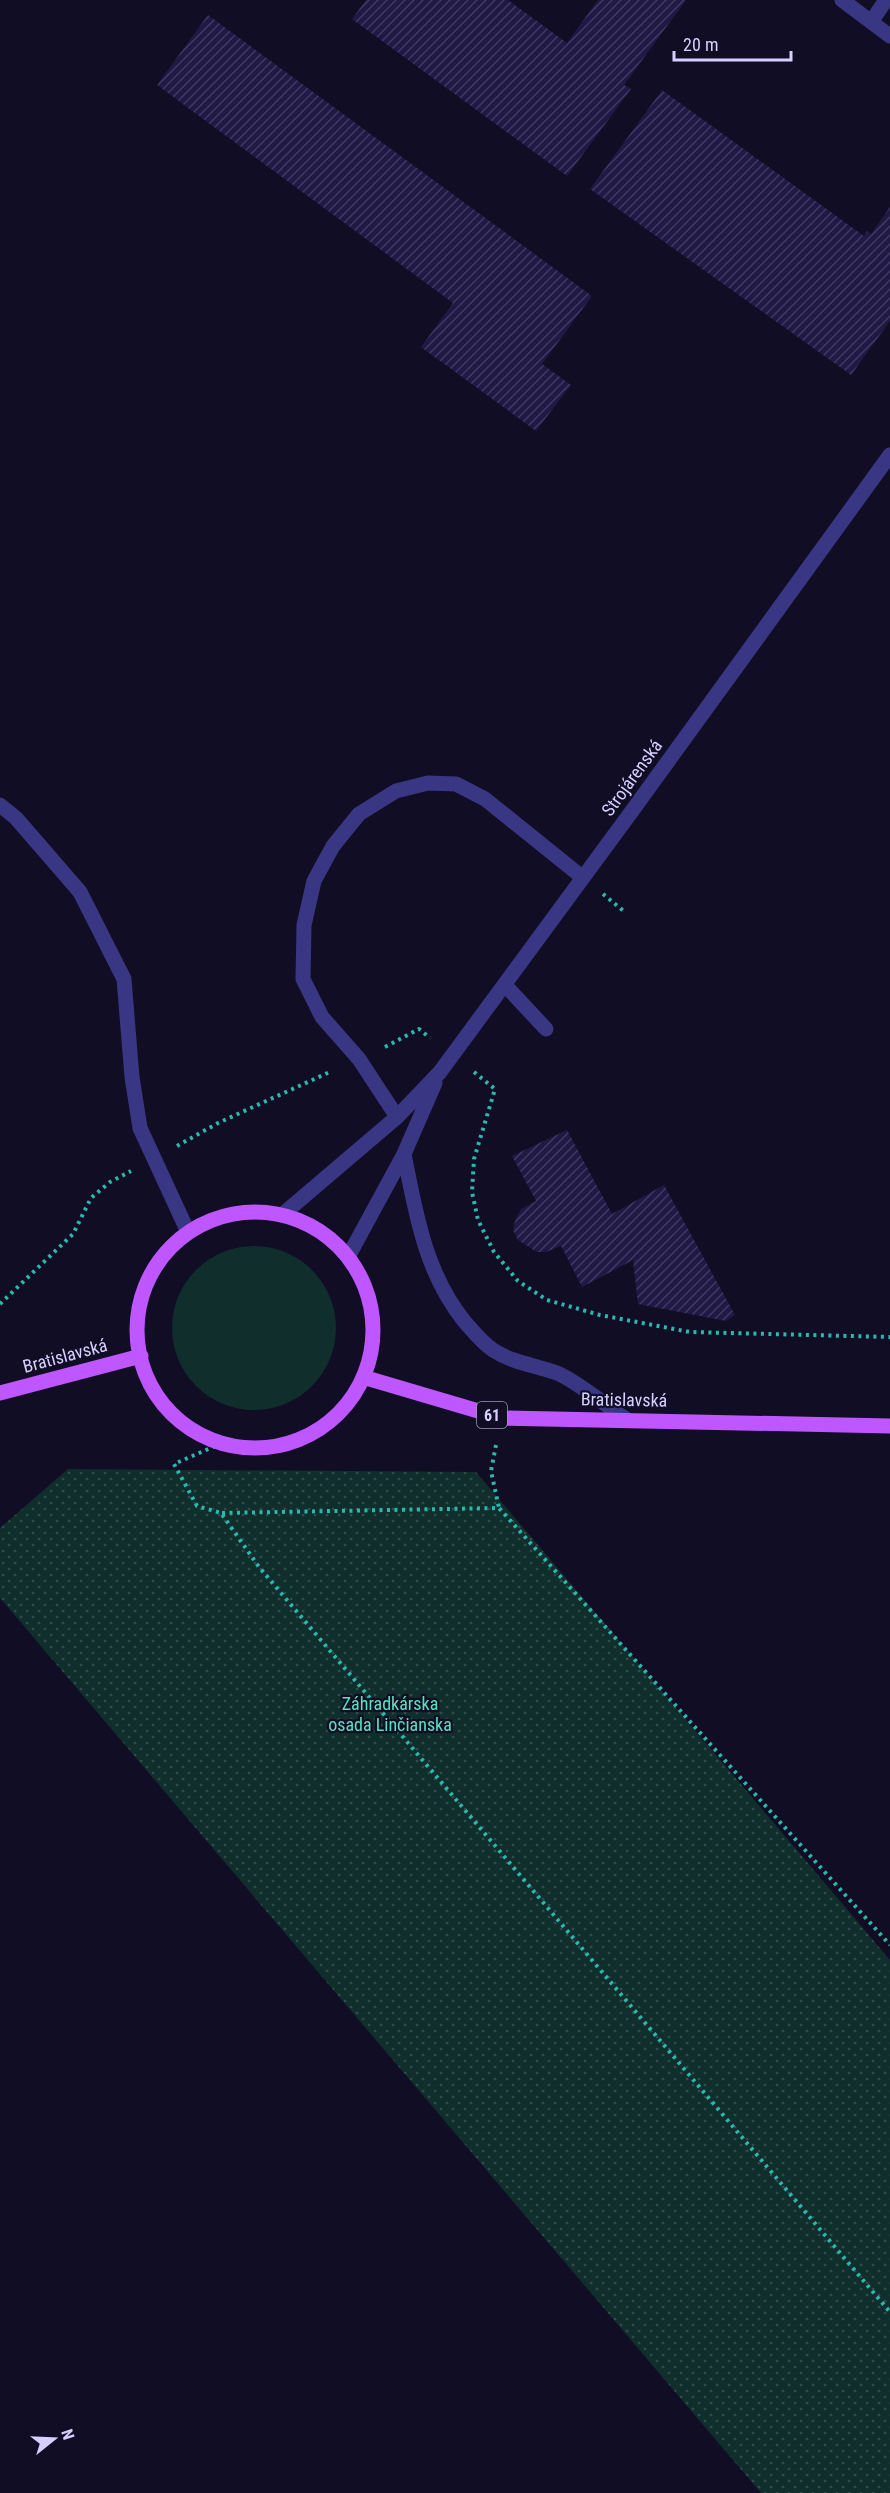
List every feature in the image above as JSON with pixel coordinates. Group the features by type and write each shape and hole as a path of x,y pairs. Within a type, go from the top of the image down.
{"main road":[{"path":"235,1213 282,1215 303,1222 323,1233 348,1257 368,1296 373,1321 371,1350 363,1377 349,1402 329,1422 306,1437 278,1446 250,1449 222,1443 196,1432 174,1415 156,1393 143,1369 136,1326 144,1290 154,1268 170,1248 188,1232 210,1220 235,1213"},
{"name":"Bratislavská","path":"0,1393 141,1356"},
{"name":"Bratislavská","path":"363,1377 502,1418 890,1426"}],"street":[{"path":"842,0 890,36"},
{"path":"871,22 886,0"},
{"name":"Strojárenská","path":"282,1215 397,1117 440,1072 890,455"},
{"path":"422,1113 397,1117 359,1059 322,1017 303,979 303,925 314,881 333,846 359,814 396,791 428,783 456,784 485,799 582,877"},
{"path":"0,805 16,818 80,892 124,979 132,1077 140,1128 188,1232"},
{"path":"505,985 546,1029"},
{"path":"348,1257 404,1154 440,1072"},
{"path":"404,1154 422,1241 429,1262 441,1287 477,1337 491,1349 513,1362 558,1374 626,1419"}],"path":[{"path":"380,1050 419,1029 436,1042"},
{"path":"180,1145 218,1123 341,1067"},
{"path":"480,1077 495,1089 474,1159 472,1192 478,1220 494,1252 518,1281 547,1300 600,1315 690,1332 890,1336"},
{"path":"0,1304 73,1234 91,1198 110,1182"},
{"path":"222,1443 174,1464 197,1506 221,1513 499,1508"},
{"path":"490,1471 499,1508 890,1945"},
{"path":"221,1513 267,1576 890,2312"}],"green space":[{"path":"254,1246 285,1252 312,1270 330,1297 336,1328 330,1359 312,1386 285,1404 254,1410 223,1404 196,1386 178,1359 172,1328 178,1297 196,1270 223,1252"},
{"name":"Záhradkárska osada Linčianska","path":"68,1469 476,1472 890,1960 890,2493 761,2493 0,1598 0,1528"}],"building":[{"path":"366,0 508,0 567,43 598,0 686,0 624,85 631,89 567,176 352,19"},
{"path":"208,15 592,296 542,364 571,385 536,431 421,347 453,303 157,85"},
{"path":"662,90 864,236 867,231 871,234 890,207 890,321 851,375 590,189"},
{"path":"567,1130 612,1214 664,1185 735,1315 726,1321 638,1304 633,1260 582,1287 561,1246 546,1252 537,1252 518,1240 513,1230 515,1221 521,1209 536,1201 512,1156"}]}
